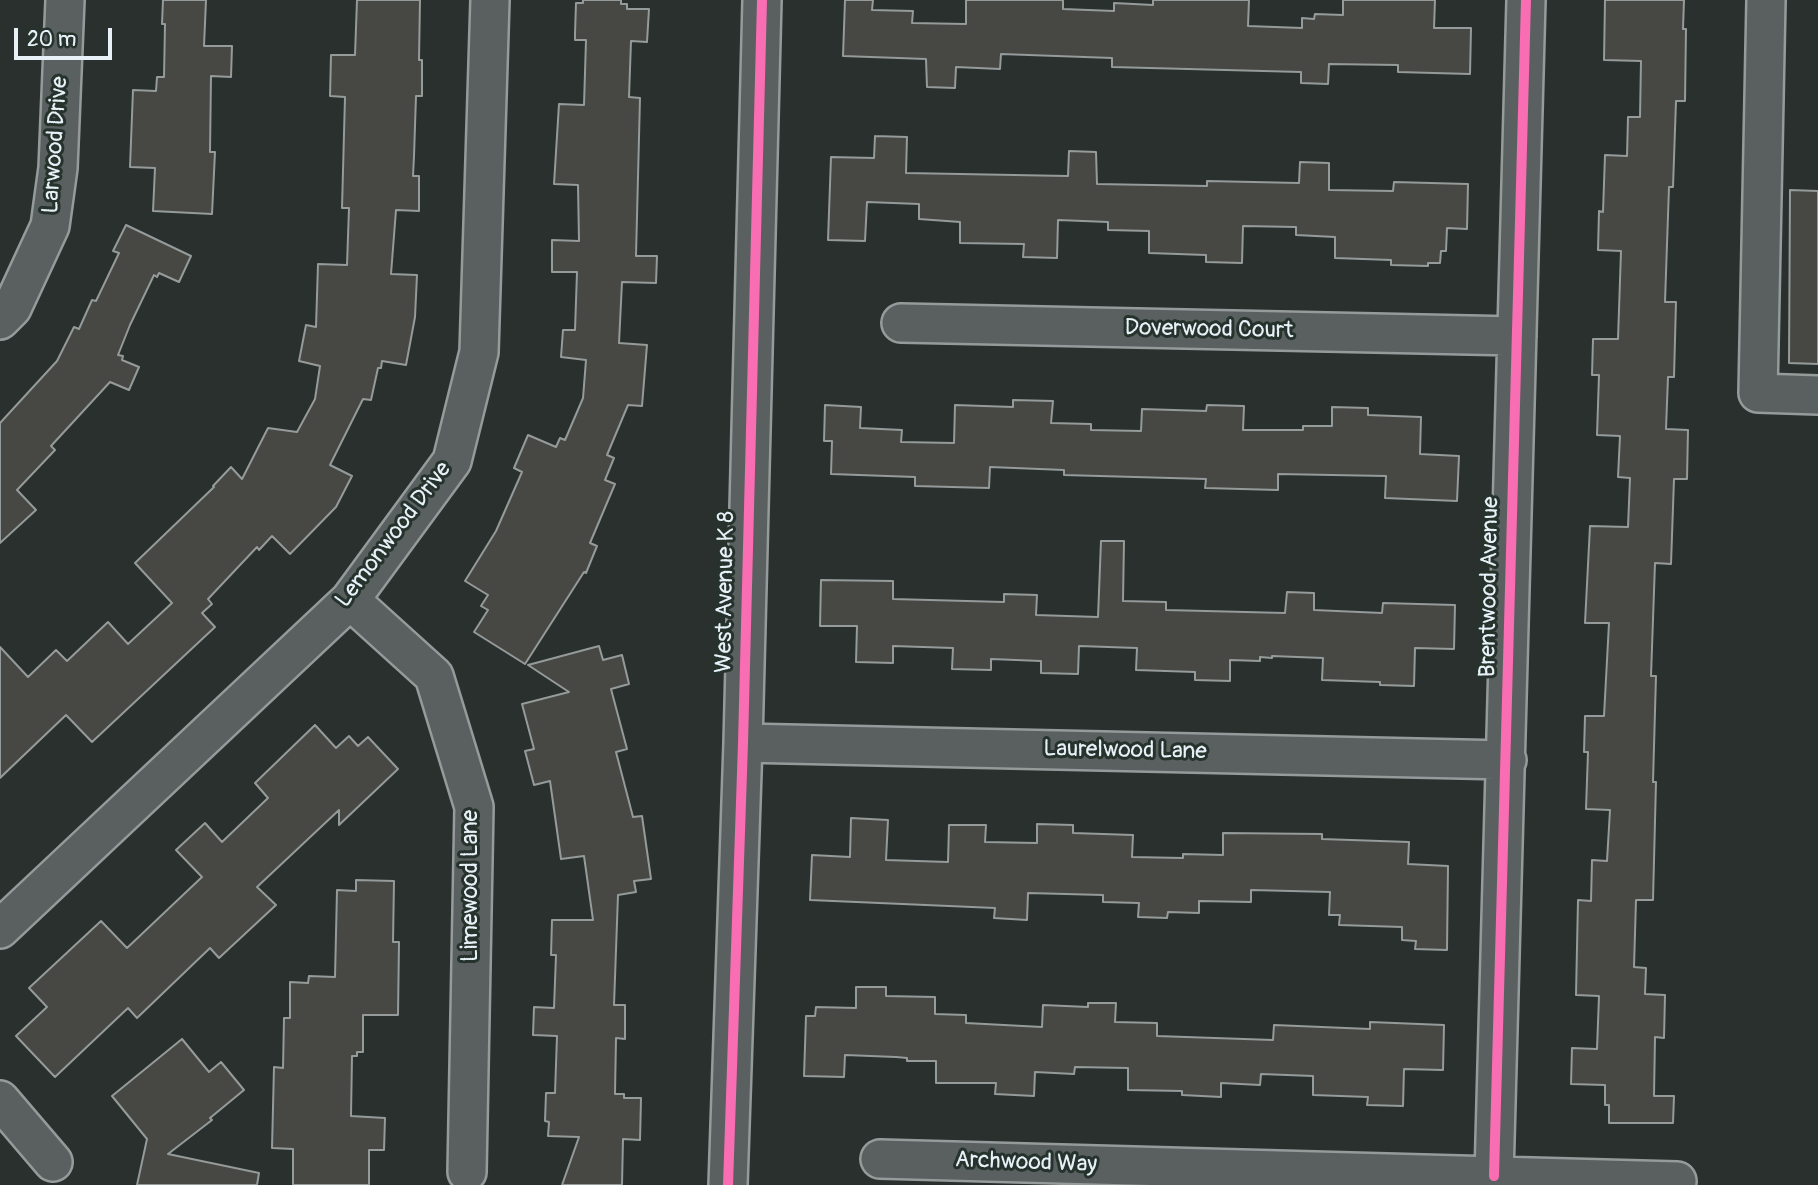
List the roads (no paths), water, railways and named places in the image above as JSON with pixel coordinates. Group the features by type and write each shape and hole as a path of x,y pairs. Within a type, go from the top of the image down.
{"street":[{"name":"Larwood Drive","path":"0,320 12,308 50,226 58,168 65,0"},
{"name":"Lemonwood Drive","path":"0,929 350,600 452,461 479,352 490,0"},
{"name":"West Avenue K 8","path":"728,1185 743,743 762,0"},
{"name":"Brentwood Avenue","path":"1494,1176 1527,0"},
{"path":"1766,0 1758,393 1818,395"},
{"name":"Doverwood Court","path":"901,323 1517,336"},
{"name":"Limewood Lane","path":"350,600 433,676 474,807 467,1172"},
{"name":"Laurelwood Lane","path":"743,743 1507,760"},
{"path":"0,1100 53,1162"},
{"name":"Archwood Way","path":"880,1159 1677,1181"}]}
